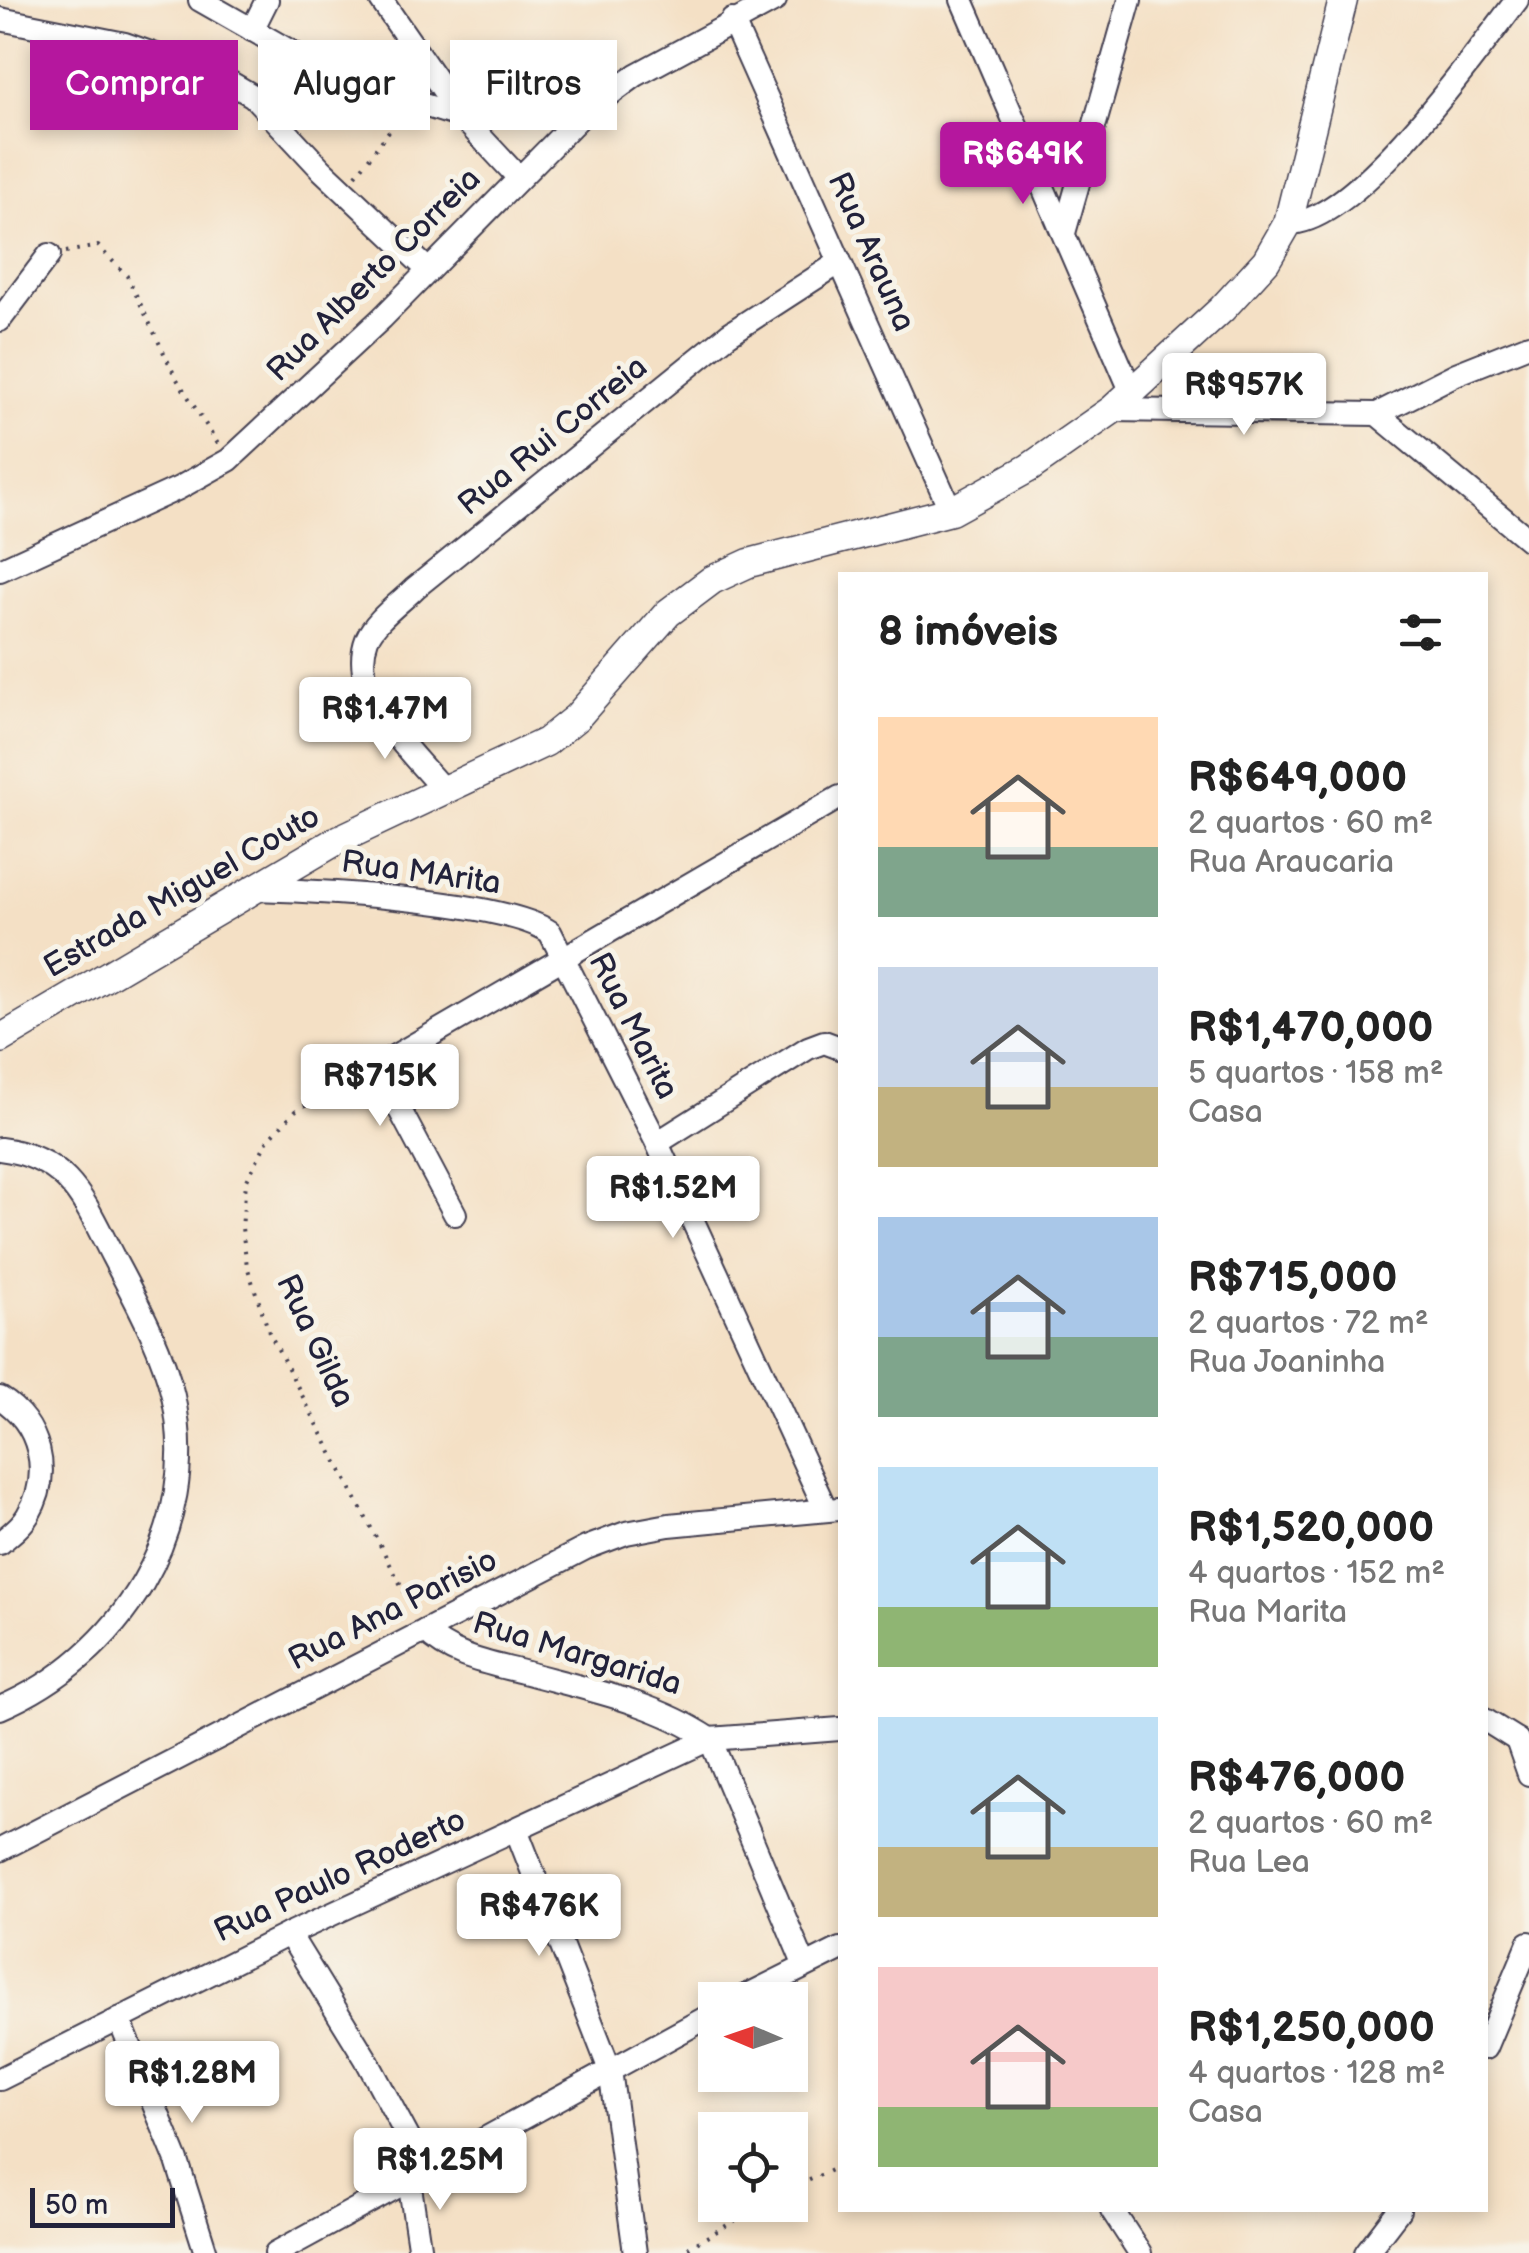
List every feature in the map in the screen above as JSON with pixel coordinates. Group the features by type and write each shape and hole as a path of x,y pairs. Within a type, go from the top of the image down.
{"street":[{"path":"200,0 270,40"},
{"path":"252,30 267,0"},
{"path":"380,0 450,99"},
{"name":"Rua Alberto Correia","path":"0,569 179,488 229,460 318,380 606,95 732,20 774,0"},
{"path":"962,0 1064,233 1122,402 1376,414 1456,374 1529,345"},
{"path":"1064,233 1130,0"},
{"name":"Estrada Miguel Couto","path":"0,1039 336,841 546,742 577,717 668,613 712,580 749,564 950,511 1029,468 1122,402 1222,309 1266,261 1288,224 1344,0"},
{"path":"1288,224 1305,224 1346,200 1412,132 1517,0"},
{"path":"0,20 126,44 224,79 254,96 428,270"},
{"name":"Rua Arauna","path":"732,20 950,511"},
{"path":"475,130 518,178"},
{"path":"0,320 49,256"},
{"name":"Rua Rui Correia","path":"445,792 402,742 373,698 366,680 366,641 415,588 729,334 840,262"},
{"path":"1376,414 1529,540"},
{"path":"455,1214 384,1080 388,1059 838,798"},
{"name":"Rua MArita","path":"254,889 412,901 520,920 550,932 560,956"},
{"name":"Rua Marita","path":"560,956 657,1143 832,1509"},
{"path":"657,1143 808,1048 824,1042 838,1047"},
{"path":"0,1149 38,1156 58,1168 92,1218 146,1319 173,1394 180,1475 155,1557 114,1629 70,1669 0,1708"},
{"path":"0,1398 19,1410 37,1439 42,1476 28,1516 0,1543"},
{"name":"Rua Ana Parisio","path":"0,1850 586,1548 626,1533 832,1509"},
{"name":"Rua Margarida","path":"425,1631 438,1644 470,1658 620,1698 687,1723 710,1739"},
{"path":"1488,1721 1523,1735 1529,1774"},
{"path":"804,1964 710,1739 838,1730"},
{"name":"Rua Paulo Roderto","path":"0,2080 289,1934 710,1739"},
{"path":"516,1829 610,2070 636,2253"},
{"path":"289,1934 366,2059 417,2175 420,2253"},
{"path":"1488,2041 1529,1943"},
{"path":"771,1982 838,1950"},
{"path":"119,2019 177,2161 206,2253"},
{"path":"276,2253 698,2021"},
{"path":"1113,2212 1140,2253"},
{"path":"1366,2253 1387,2215"}],"path":[{"path":"345,191 390,130"},
{"path":"49,256 98,246 127,276 175,376 229,460"},
{"name":"Rua Gilda","path":"388,1059 295,1111 267,1141 246,1182 242,1228 247,1266 269,1332 425,1631"},
{"path":"808,2181 838,2167"},
{"path":"679,2253 733,2222"}]}
